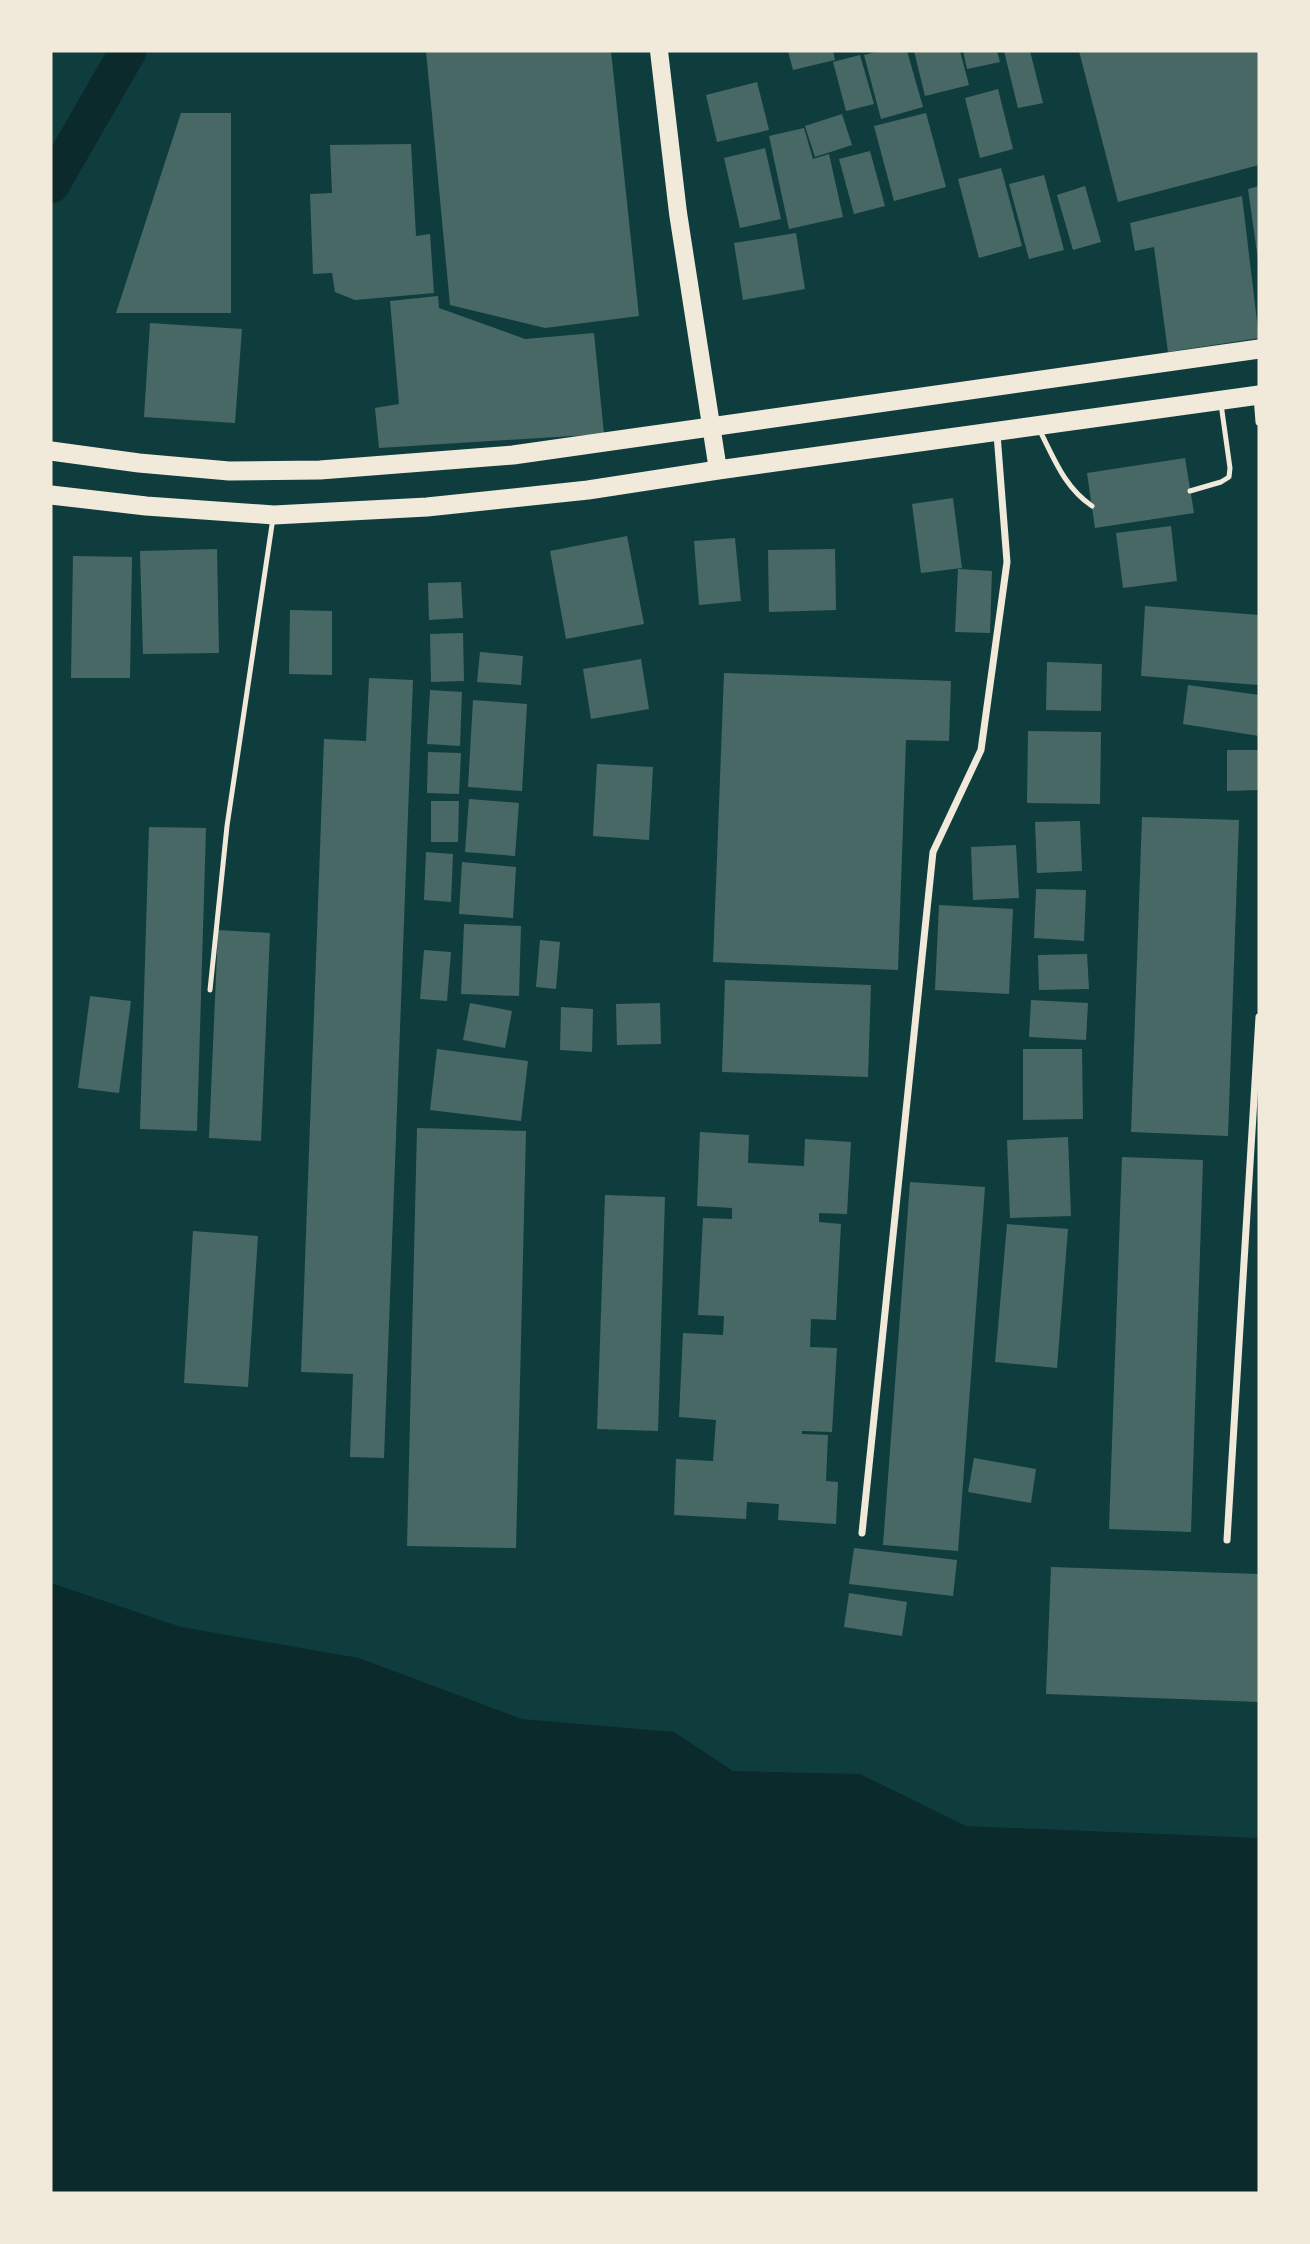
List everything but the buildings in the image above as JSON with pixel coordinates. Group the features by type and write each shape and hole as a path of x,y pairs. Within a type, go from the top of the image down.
{"highway":[{"path":"51,452 229,471 320,470 513,455 1259,349"},
{"path":"51,495 146,506 274,515 427,507 588,490 1258,396"}],"main road":[{"path":"659,51 678,214 718,470"}],"street":[{"path":"1258,396 1259,422"},
{"path":"862,1534 933,852 981,750 1007,562 997,432"},
{"path":"1227,1540 1259,1017"}],"lane":[{"path":"1190,491 1222,482 1229,477 1220,401"},
{"path":"1038,426 1066,481 1077,496 1092,506"},
{"path":"210,990 228,826 274,515"}],"water":[{"path":"51,1583 181,1627 359,1658 522,1719 674,1732 733,1771 860,1774 966,1826 1259,1838 1259,2193 51,2193"}],"waterway":[{"path":"51,185 128,51"}]}
